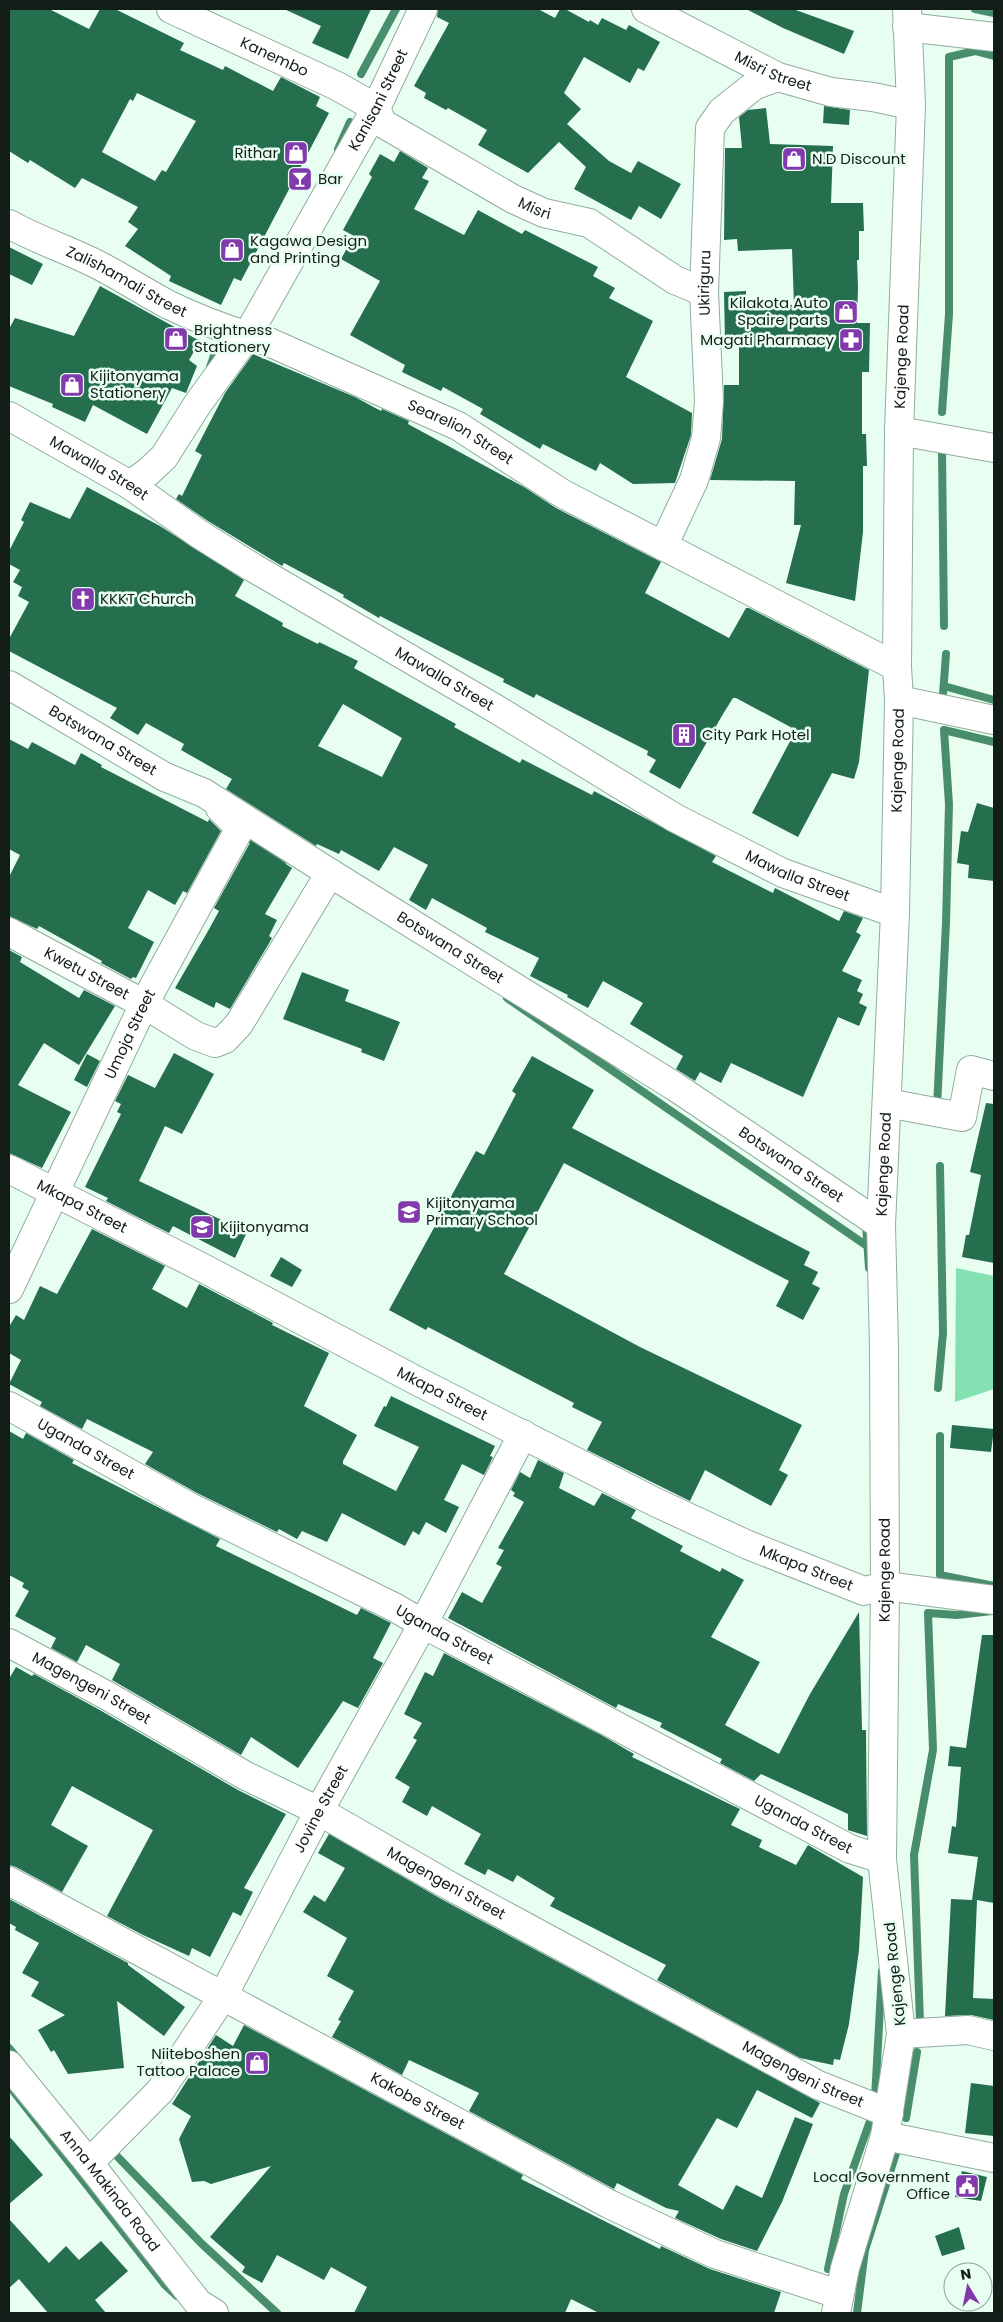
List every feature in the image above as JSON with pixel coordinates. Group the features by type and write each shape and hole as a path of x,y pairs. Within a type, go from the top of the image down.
{"street":[{"name":"Kanembo","path":"172,9 337,86 376,108"},
{"name":"Kanisani Street","path":"130,485 164,457 197,405 247,336 376,108 423,9"},
{"name":"Misri Street","path":"646,9 778,77 832,92 873,97 911,105"},
{"path":"907,18 994,37"},
{"name":"Kajenge Road","path":"837,2304 887,2124 901,2034 882,1859 885,1586 884,1347 881,1225 895,913 899,700 897,667 899,431 911,105 907,18"},
{"name":"Ukiriguru","path":"663,546 694,480 706,438 710,401 704,292 710,128 722,110 755,85 778,77"},
{"name":"Misri","path":"376,108 382,123 513,199 544,213 590,223 675,280 704,292"},
{"name":"Zalishamali Street","path":"9,224 36,238 101,266 168,304 213,325 247,336"},
{"name":"Searelion Street","path":"247,336 269,342 458,426 563,494 897,667"},
{"name":"Mawalla Street","path":"9,416 130,485 199,534 252,567 496,709 675,818 783,873 895,913"},
{"path":"899,431 994,448"},
{"name":"Botswana Street","path":"9,685 165,777 204,793 643,1066 881,1225"},
{"path":"899,700 994,720"},
{"name":"Umoja Street","path":"9,1289 144,1004 240,828 204,793"},
{"name":"Kwetu Street","path":"9,932 144,1004 196,1036 215,1043 225,1039 239,1024 330,873"},
{"path":"887,1103 962,1117 971,1070 994,1076"},
{"name":"Mkapa Street","path":"9,1169 655,1502 748,1545 864,1591 885,1586 994,1600"},
{"name":"Uganda Street","path":"9,1406 190,1507 394,1607 850,1849 882,1859"},
{"name":"Jovine Street","path":"89,2162 160,2091 222,1996 319,1811 423,1624 523,1434"},
{"name":"Magengeni Street","path":"9,1643 106,1695 246,1776 319,1811 450,1886 887,2124 994,2158"},
{"name":"Kakobe Street","path":"9,1881 609,2204 715,2254 837,2304"},
{"path":"901,2034 968,2030 994,2036"},
{"name":"Anna Makinda Road","path":"9,2065 89,2162 198,2303 214,2313"}],"green space":[{"path":"956,1268 994,1276 994,1389 955,1402"}],"building":[{"path":"9,9 49,9 89,29 100,9 115,9 184,43 180,50 223,70 225,66 273,91 281,77 320,97 316,106 329,113 241,281 234,278 221,305 169,281 171,276 125,246 138,229 128,222 138,207 82,178 75,188 30,160 28,163 9,151","holes":["137,93 196,121 166,172 162,170 155,181 102,152 130,99 133,101"]},
{"path":"284,9 371,9 348,59 312,43 321,26"},
{"path":"438,9 538,9 555,18 560,9 565,9 598,25 602,18 626,30 629,25 660,42 644,71 638,68 630,83 584,57 564,93 581,109 567,124 609,161 631,173 638,161 681,184 661,219 639,206 631,220 574,189 586,167 559,142 528,173 478,145 487,130 448,108 446,110 424,98 426,93 414,86 449,23 437,17"},
{"path":"746,9 793,9 854,31 844,54 783,28"},
{"path":"824,106 850,110 849,125 823,123"},
{"path":"766,108 770,144 833,146 831,203 863,203 864,231 859,231 859,260 857,260 857,323 870,323 869,372 862,372 862,434 866,434 867,466 863,466 863,532 855,601 786,583 801,525 794,525 795,481 710,480 722,439 724,385 739,385 739,339 725,339 724,292 746,291 746,304 794,305 792,249 738,251 737,239 724,240 725,148 742,148 739,117 748,110"},
{"path":"400,151 428,168 422,178 429,181 414,209 464,235 478,210 522,234 525,230 598,267 593,276 615,288 609,298 653,321 626,377 692,413 691,435 675,483 633,484 600,463 596,471 543,444 540,449 480,414 483,409 443,387 441,391 402,372 405,365 350,335 380,281 341,259 354,236 343,230 372,177 369,174 380,154 394,162"},
{"path":"9,247 43,264 32,285 9,274"},
{"path":"100,286 200,341 189,360 197,366 186,393 172,388 147,434 93,405 85,422 52,407 53,404 9,386 9,329 15,318 74,336"},
{"path":"253,354 355,397 381,411 382,409 409,421 408,424 524,487 556,508 661,562 645,593 729,638 746,608 749,608 869,670 859,762 854,779 832,773 798,837 752,813 796,730 733,698 680,789 649,772 656,760 647,755 648,751 536,694 534,698 503,682 504,679 380,616 379,618 343,597 344,595 284,563 282,566 176,499 179,494 182,496 202,455 195,451 225,393"},
{"path":"87,487 160,526 244,580 235,596 283,623 282,626 358,661 354,668 456,724 454,727 520,763 522,759 592,795 594,791 716,856 712,862 773,893 775,888 839,921 844,911 863,918 856,932 861,935 842,971 862,980 857,991 863,994 859,1003 867,1007 859,1026 838,1017 803,1097 731,1063 721,1083 700,1072 695,1081 676,1069 683,1056 630,1024 643,1003 603,981 588,1008 567,997 568,995 530,976 539,958 485,932 487,928 432,898 426,910 409,900 428,865 394,847 379,871 341,850 339,854 317,844 316,846 226,789 232,779 181,750 184,744 146,723 138,735 110,718 117,708 9,651 9,639 29,602 18,596 22,587 13,582 20,570 9,564 9,551 24,522 21,520 30,502 70,519","holes":["343,704 402,738 382,777 318,746"]},
{"path":"9,739 28,749 32,742 75,765 81,753 102,765 101,767 208,822 209,819 221,831 187,893 183,891 175,905 148,890 128,928 154,942 136,978 133,977 131,979 101,963 102,961 39,926 37,929 9,916 9,877 20,855 9,849"},
{"path":"977,803 994,808 994,881 968,878 969,865 957,863 961,831 968,832"},
{"path":"251,841 292,868 265,914 277,920 269,936 272,938 230,1009 216,1002 214,1008 175,988 219,911 214,908"},
{"path":"9,950 22,957 20,962 79,998 84,990 115,1006 79,1065 44,1043 18,1085 71,1112 42,1168 9,1153"},
{"path":"302,972 349,990 345,1001 400,1022 384,1061 361,1052 362,1049 283,1019"},
{"path":"174,1053 214,1074 182,1134 165,1126 139,1181 247,1232 235,1258 173,1226 169,1233 106,1201 108,1198 85,1187 121,1114 117,1112 121,1104 115,1101 128,1075 155,1088"},
{"path":"87,1054 100,1061 87,1087 74,1080"},
{"path":"532,1056 594,1090 572,1128 810,1252 804,1265 818,1272 812,1284 820,1288 803,1320 776,1306 789,1281 564,1163 504,1274 640,1347 802,1425 779,1470 788,1475 771,1506 705,1470 690,1501 587,1450 602,1422 572,1407 574,1403 428,1327 426,1330 389,1310 476,1151 484,1155 516,1094 512,1091"},
{"path":"986,1103 994,1104 994,1263 962,1257 966,1235 969,1235 981,1175 970,1172"},
{"path":"92,1229 165,1266 152,1289 187,1308 199,1284 273,1323 272,1325 329,1353 304,1406 357,1435 343,1464 396,1491 419,1447 374,1426 391,1396 495,1446 490,1456 493,1457 484,1475 462,1464 444,1500 459,1507 446,1533 426,1522 419,1535 413,1531 405,1546 342,1513 327,1542 302,1531 297,1539 279,1529 277,1532 197,1493 145,1464 153,1452 87,1419 82,1429 40,1406 42,1402 9,1384 21,1360 9,1353 9,1327 16,1315 24,1320 40,1286 57,1294"},
{"path":"281,1257 302,1270 292,1287 270,1276"},
{"path":"952,1425 994,1429 991,1452 950,1448"},
{"path":"9,1431 23,1439 26,1433 74,1460 72,1463 220,1539 216,1546 357,1615 361,1608 391,1623 373,1658 383,1663 358,1708 343,1701 298,1768 251,1737 241,1755 112,1680 120,1664 86,1645 77,1662 51,1648 56,1638 15,1616 29,1591 22,1587 24,1583 9,1575"},
{"path":"538,1460 564,1473 559,1488 594,1506 602,1493 636,1510 631,1518 683,1546 680,1551 720,1572 722,1568 744,1580 711,1637 760,1662 725,1725 779,1754 810,1694 859,1612 862,1730 866,1730 867,1836 848,1830 848,1814 761,1774 754,1781 720,1763 722,1759 660,1727 662,1723 618,1704 616,1708 448,1618 462,1592 482,1603 502,1567 496,1564 504,1550 498,1548 524,1502 513,1496 515,1493 511,1490 520,1472 530,1478"},
{"path":"982,1635 994,1635 994,1903 977,1900 973,1998 994,1999 994,2020 971,2015 945,2016 951,1899 972,1900 978,1857 948,1853 952,1826 956,1827 961,1767 948,1766 950,1746 966,1748"},
{"path":"444,1653 603,1736 634,1754 632,1757 740,1809 731,1825 762,1840 759,1847 796,1865 808,1845 863,1877 859,1950 849,2024 840,2060 834,2059 833,2065 800,2058 657,1980 666,1965 550,1906 555,1898 517,1875 513,1882 488,1869 485,1875 464,1864 481,1834 432,1806 427,1816 402,1802 410,1787 395,1778 417,1740 413,1738 422,1723 404,1714 425,1672 433,1676"},
{"path":"16,1667 32,1676 34,1674 238,1790 286,1814 244,1888 253,1892 241,1916 233,1912 210,1957 192,1948 189,1956 107,1916 153,1830 72,1786 51,1825 88,1846 62,1892 9,1865 9,1679"},
{"path":"329,1834 443,1900 820,2103 812,2118 757,2090 737,2128 717,2118 678,2185 723,2210 736,2185 762,2198 795,2117 813,2124 782,2202 757,2251 721,2239 675,2218 679,2211 666,2208 617,2183 614,2189 469,2111 479,2093 409,2060 402,2075 332,2037 341,2021 338,2020 354,1991 327,1976 347,1938 303,1912 314,1895 325,1902 345,1868 318,1853"},
{"path":"9,1899 128,1963 128,1965 185,2007 164,2036 117,2001 124,2068 68,2074 54,2050 51,2052 38,2030 65,2015 31,1996 39,1982 22,1973 39,1943 15,1930 16,1927 9,1923"},
{"path":"244,2025 523,2175 521,2179 660,2249 661,2246 710,2269 781,2292 774,2313 599,2313 571,2299 565,2313 354,2313 367,2287 331,2267 324,2280 277,2255 262,2283 242,2272 245,2267 210,2237 271,2166 211,2184 204,2181 192,2182 179,2139 191,2116 172,2104 216,2035 233,2046"},
{"path":"971,2083 994,2086 994,2136 965,2133"},
{"path":"9,2136 43,2175 9,2204"},
{"path":"962,2171 987,2177 981,2201 955,2197"},
{"path":"9,2219 49,2263 66,2246 79,2260 101,2241 128,2271 95,2300 106,2313 48,2313 19,2279 9,2288"},
{"path":"959,2227 965,2249 942,2256 935,2236"}],"waterway":[{"path":"361,74 396,9"},
{"path":"975,9 994,13"},
{"path":"942,412 949,314 949,57 975,51 994,56"},
{"path":"338,149 350,122"},
{"path":"210,367 215,353 229,345"},
{"path":"942,451 944,626"},
{"path":"943,694 946,654"},
{"path":"944,686 994,700"},
{"path":"937,1107 946,923 949,804 944,730 994,742"},
{"path":"252,840 284,860"},
{"path":"507,998 867,1246"},
{"path":"938,1388 943,1333 940,1166"},
{"path":"866,1225 869,1268"},
{"path":"940,1436 940,1575 994,1586"},
{"path":"920,2022 914,1855 933,1750 928,1613 957,1615 992,1611"},
{"path":"875,2098 882,1971"},
{"path":"9,2048 19,2060"},
{"path":"906,2118 917,2052"},
{"path":"14,2092 165,2285 177,2296"},
{"path":"828,2269 844,2194 870,2121"},
{"path":"857,2313 865,2250 898,2147"},
{"path":"112,2151 202,2244 277,2313"}],"place":[{"name":"Rithar","path":"296,153"},
{"name":"N.D Discount","path":"794,159"},
{"name":"Bar","path":"300,179"},
{"name":"Kagawa Design and Printing","path":"232,250"},
{"name":"Kilakota Auto Spaire parts","path":"846,312"},
{"name":"Brightness Stationery","path":"176,339"},
{"name":"Magati Pharmacy","path":"851,340"},
{"name":"Kijitonyama Stationery","path":"72,385"},
{"name":"KKKT Church","path":"83,599"},
{"name":"City Park Hotel","path":"684,735"},
{"name":"Kijitonyama Primary School","path":"409,1212"},
{"name":"Kijitonyama","path":"202,1227"},
{"name":"Niiteboshen Tattoo Palace","path":"257,2063"},
{"name":"Local Government Office","path":"967,2186"}]}
